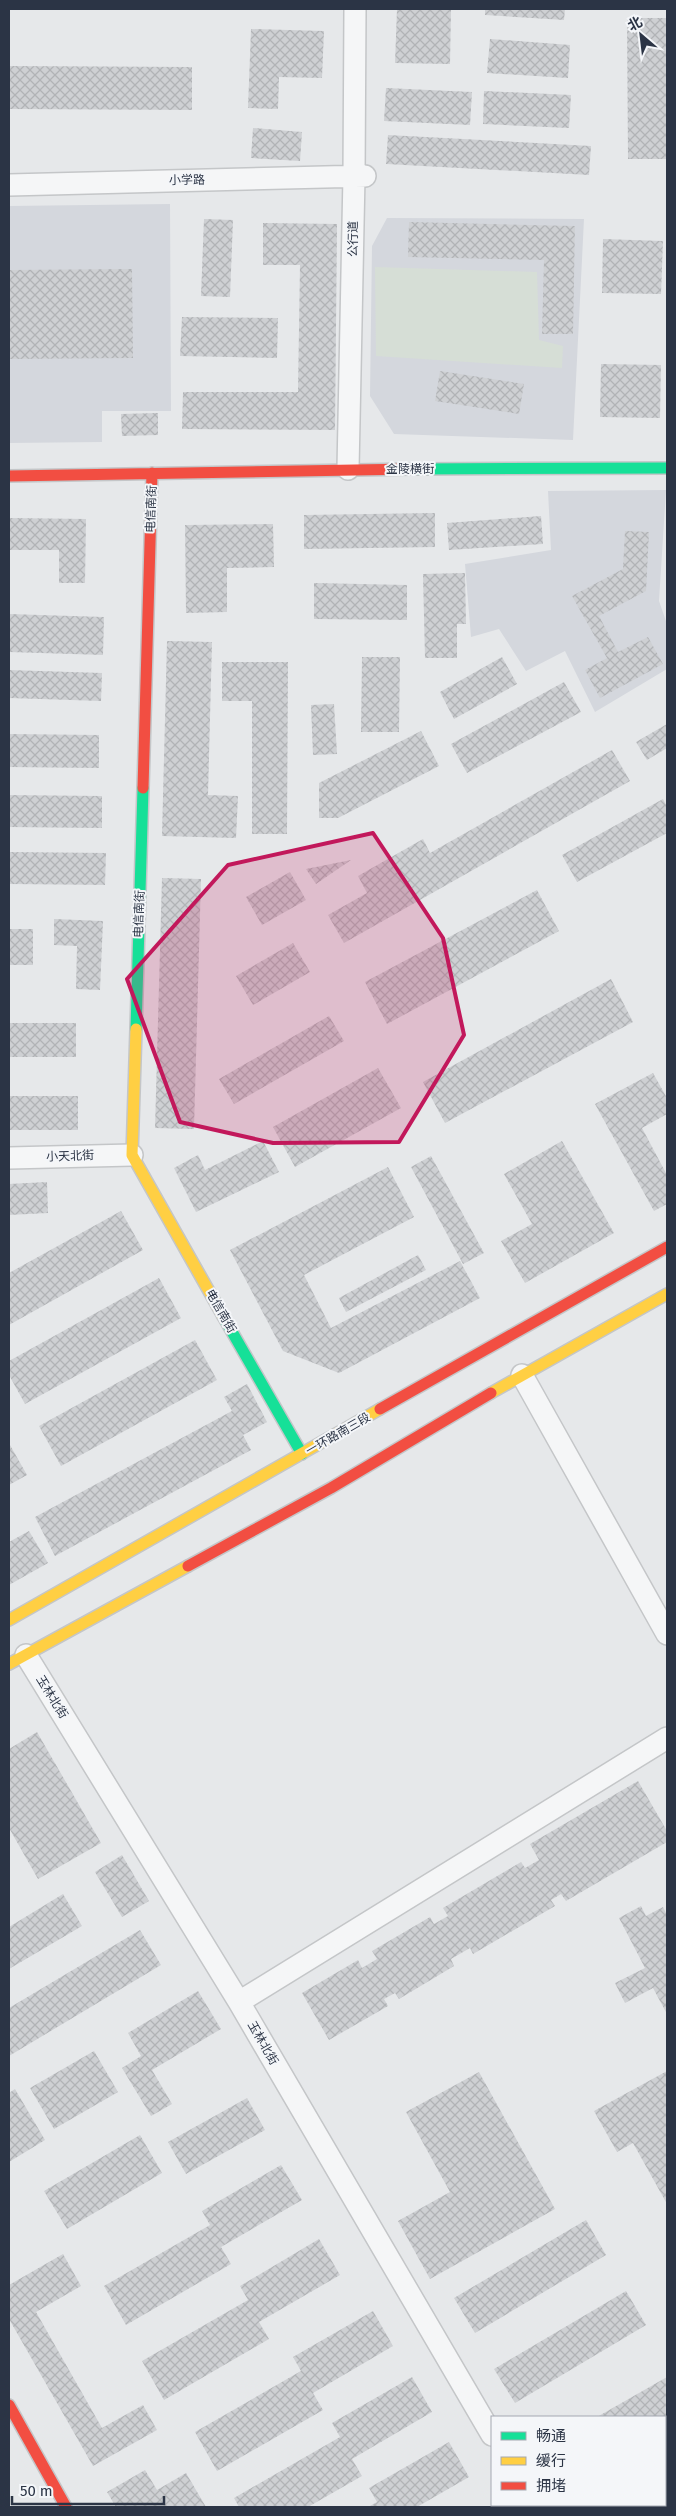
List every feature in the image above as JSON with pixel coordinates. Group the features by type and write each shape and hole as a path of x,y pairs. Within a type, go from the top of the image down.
{"street":[{"name":"公行道","path":"355,9 360,176"},
{"name":"公行道","path":"353,469 360,176 368,9"},
{"name":"小学路","path":"9,184 360,176"},
{"name":"金陵横街","path":"152,473 353,469 667,468"},
{"name":"电信南街","path":"9,476 152,473 132,1155 302,1454"},
{"name":"小天北街","path":"9,1158 132,1155"},
{"name":"一环路南三段","path":"9,1620 667,1247"},
{"path":"17,1660 331,1488 522,1374 667,1294"},
{"path":"522,1374 667,1634"},
{"name":"玉林北街","path":"17,1660 239,2002 491,2433"},
{"path":"239,2002 667,1738"},
{"path":"9,2405 66,2507"}],"highlighted area":[{"path":"373,833 443,938 464,1035 399,1142 273,1143 180,1122 127,979 228,865"}],"shaded area":[{"path":"170,204 171,411 102,411 102,442 9,443 9,206"},
{"path":"387,218 584,219 573,440 394,434 370,396 372,246"},
{"path":"375,267 537,272 539,340 563,346 562,368 376,356"},
{"path":"666,490 659,601 667,624 667,669 595,712 565,651 526,671 499,629 471,637 465,564 551,550 548,491"}],"building":[{"path":"397,9 451,9 450,64 395,63"},
{"path":"485,9 565,9 564,20 485,15"},
{"path":"627,18 666,18 666,159 628,159"},
{"path":"251,29 324,31 322,78 279,77 278,109 248,108"},
{"path":"490,39 570,45 568,78 487,73"},
{"path":"9,66 192,67 192,110 9,109"},
{"path":"386,88 472,92 470,125 384,121"},
{"path":"484,91 571,95 569,128 483,124"},
{"path":"253,128 302,132 300,161 251,158"},
{"path":"388,135 591,146 589,175 386,164"},
{"path":"204,219 233,220 230,297 201,296"},
{"path":"409,222 575,226 573,334 542,334 544,260 408,257"},
{"path":"263,223 337,224 335,430 182,429 183,392 298,392 300,265 263,265"},
{"path":"603,239 663,241 661,294 602,293"},
{"path":"132,269 133,358 9,359 9,270"},
{"path":"182,317 278,318 277,358 180,356"},
{"path":"601,364 661,365 660,418 600,417"},
{"path":"440,371 524,384 519,414 435,401"},
{"path":"158,413 158,435 122,436 121,414"},
{"path":"435,513 435,547 304,549 304,515"},
{"path":"541,516 543,544 449,550 447,523"},
{"path":"9,518 86,519 85,583 59,583 59,550 9,550"},
{"path":"273,524 274,567 227,568 227,612 186,613 185,525"},
{"path":"625,531 649,532 646,591 599,616 618,652 648,637 663,664 600,698 585,670 607,658 572,596 623,569"},
{"path":"465,573 466,624 457,624 457,658 425,658 423,574"},
{"path":"314,583 407,585 407,620 314,619"},
{"path":"9,614 104,617 103,655 9,652"},
{"path":"167,641 212,642 208,795 238,796 236,838 162,836"},
{"path":"362,657 400,657 399,732 361,732"},
{"path":"502,657 517,684 454,719 440,692"},
{"path":"222,662 288,662 287,834 252,834 252,701 222,701"},
{"path":"9,670 102,673 101,701 9,698"},
{"path":"564,682 581,712 467,773 451,744"},
{"path":"334,704 337,754 313,755 311,705"},
{"path":"667,724 667,748 647,760 636,742"},
{"path":"421,731 439,766 338,818 319,818 319,783"},
{"path":"9,734 99,735 99,768 9,767"},
{"path":"612,750 630,781 344,943 328,915 367,893 358,876 423,839 430,853"},
{"path":"9,795 102,796 102,828 9,827"},
{"path":"663,799 667,807 667,833 577,882 562,855"},
{"path":"9,852 106,853 105,885 9,884"},
{"path":"351,860 316,884 306,869"},
{"path":"290,872 306,900 262,925 246,897"},
{"path":"162,878 201,879 194,1129 155,1128"},
{"path":"537,890 559,931 387,1024 365,982"},
{"path":"54,919 103,921 100,990 76,989 77,946 54,945"},
{"path":"9,929 33,929 33,965 9,965"},
{"path":"293,943 310,972 253,1005 236,976"},
{"path":"611,979 633,1022 445,1123 423,1082"},
{"path":"329,1016 344,1041 234,1104 219,1079"},
{"path":"9,1023 76,1023 76,1057 9,1057"},
{"path":"378,1068 401,1108 295,1167 273,1127"},
{"path":"653,1073 667,1098 667,1114 642,1128 667,1175 667,1204 654,1211 595,1104"},
{"path":"9,1096 78,1096 78,1130 9,1130"},
{"path":"263,1141 279,1172 196,1212 174,1168 198,1155 205,1170"},
{"path":"562,1141 614,1233 525,1283 501,1241 532,1224 504,1174"},
{"path":"431,1156 484,1253 463,1264 411,1167"},
{"path":"388,1167 414,1217 304,1275 331,1328 460,1261 480,1298 339,1373 283,1351 230,1250"},
{"path":"47,1182 48,1213 9,1215 9,1184"},
{"path":"121,1211 143,1250 9,1325 9,1273"},
{"path":"418,1255 426,1270 346,1312 339,1298"},
{"path":"159,1278 181,1318 25,1404 9,1375 9,1361"},
{"path":"195,1340 217,1380 61,1466 39,1426"},
{"path":"247,1384 267,1422 243,1435 251,1450 55,1556 35,1517 232,1411 224,1397"},
{"path":"9,1446 27,1475 9,1485"},
{"path":"29,1531 48,1563 9,1585 9,1542"},
{"path":"37,1732 101,1843 38,1879 9,1828 9,1749"},
{"path":"638,1781 667,1831 667,1842 566,1901 561,1894 551,1900 555,1906 473,1954 470,1948 451,1959 454,1966 399,1999 395,1993 384,1999 388,2006 329,2040 302,1993 358,1960 362,1968 377,1959 372,1951 430,1917 434,1924 448,1916 443,1908 521,1862 525,1868 539,1860 530,1844"},
{"path":"122,1855 149,1901 122,1917 95,1872"},
{"path":"63,1894 82,1926 9,1969 9,1927"},
{"path":"641,1906 646,1916 663,1907 667,1915 667,2014 653,1988 625,2003 615,1983 645,1968 619,1918"},
{"path":"140,1930 161,1965 9,2056 9,2008"},
{"path":"198,1991 221,2029 152,2070 172,2104 151,2116 122,2068 141,2056 128,2033"},
{"path":"94,2051 118,2092 54,2129 30,2088"},
{"path":"667,2071 667,2204 633,2143 617,2152 594,2111"},
{"path":"479,2072 555,2209 430,2279 398,2221 450,2192 406,2112"},
{"path":"15,2089 45,2140 9,2162 9,2093"},
{"path":"247,2098 265,2130 186,2174 168,2142"},
{"path":"140,2135 162,2173 67,2229 44,2191"},
{"path":"281,2165 302,2200 221,2247 231,2264 126,2325 104,2286 210,2225 202,2211"},
{"path":"586,2220 606,2255 475,2333 454,2298"},
{"path":"319,2239 340,2275 259,2322 269,2339 164,2400 142,2361 248,2300 240,2286"},
{"path":"63,2254 81,2286 36,2312 102,2428 143,2405 157,2430 93,2466 9,2319 9,2285"},
{"path":"626,2291 646,2325 515,2403 494,2369"},
{"path":"373,2311 393,2346 313,2393 323,2410 217,2471 195,2432 301,2371 293,2357"},
{"path":"412,2377 432,2412 352,2459 362,2476 308,2507 239,2507 234,2498 340,2437 332,2423"},
{"path":"667,2377 667,2427 666,2416 599,2416"},
{"path":"449,2442 469,2477 417,2507 368,2507 377,2502 369,2488"},
{"path":"145,2470 157,2490 186,2473 206,2507 116,2507 107,2492"},
{"path":"666,2472 667,2507 605,2507 666,2506"}],"traffic: fast":[{"path":"412,469 667,468"},
{"path":"136,1029 143,788"},
{"path":"223,1316 302,1454"}],"traffic: slow":[{"path":"136,1029 132,1155 223,1316"},
{"path":"491,1393 667,1294"},
{"path":"9,1620 380,1409"},
{"path":"9,1664 188,1566"}],"traffic: jam":[{"path":"9,476 412,469"},
{"path":"143,788 152,473"},
{"path":"380,1409 667,1247"},
{"path":"188,1566 331,1488 491,1393"},
{"path":"9,2405 66,2507"}]}
